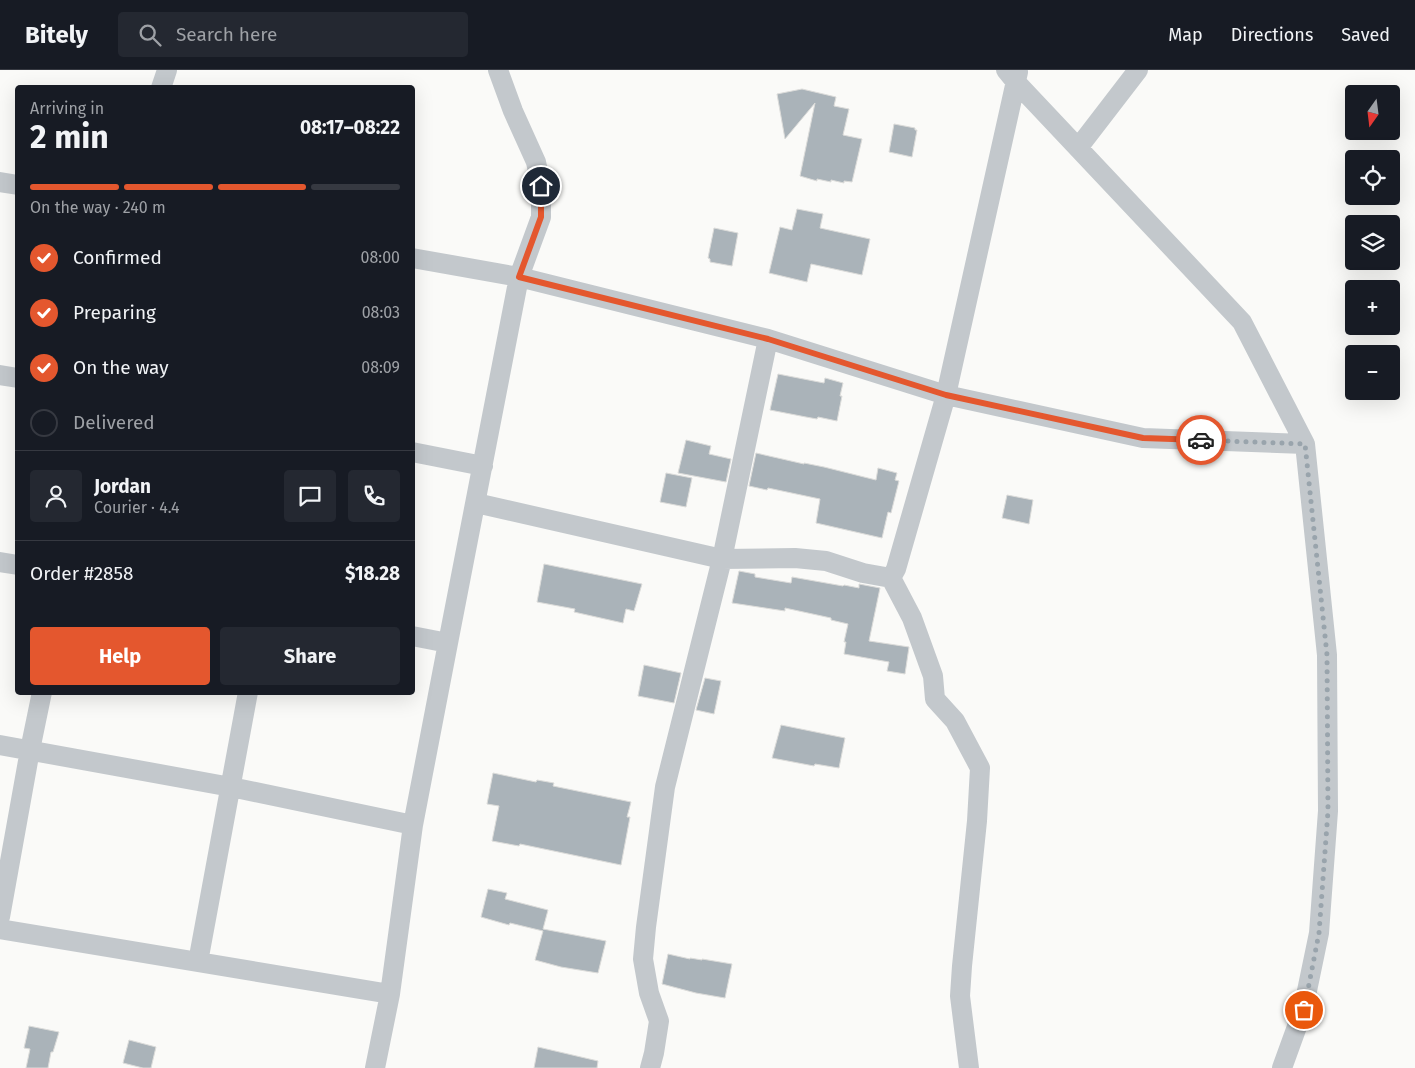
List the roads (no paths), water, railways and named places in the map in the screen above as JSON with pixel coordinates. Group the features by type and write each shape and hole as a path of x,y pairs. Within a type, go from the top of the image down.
{"street":[{"path":"162,85 167,70"},
{"path":"375,1068 390,994 413,825 519,277 541,217 541,186 536,162 513,111 498,70"},
{"path":"1078,148 1138,70"},
{"path":"1013,74 1078,148 1242,322 1305,444 1327,655 1328,811 1319,933 1304,1010 1282,1068"},
{"path":"891,578 896,570 946,395 1013,74"},
{"path":"0,182 15,184"},
{"path":"415,259 519,277 768,339 946,395 1143,438 1305,444"},
{"path":"650,1068 659,1021 649,993 643,959 665,786 722,559 768,339"},
{"path":"0,375 15,378"},
{"path":"415,453 483,466"},
{"path":"476,503 722,559 795,558 818,560 863,573 891,578"},
{"path":"0,562 15,564"},
{"path":"891,578 912,618 933,676 935,699 955,721 980,768 977,821 960,996 969,1068"},
{"path":"415,636 448,642"},
{"path":"0,917 41,695"},
{"path":"198,962 232,787 247,695"},
{"path":"0,745 232,787 413,825"},
{"path":"0,929 390,994"}]}
